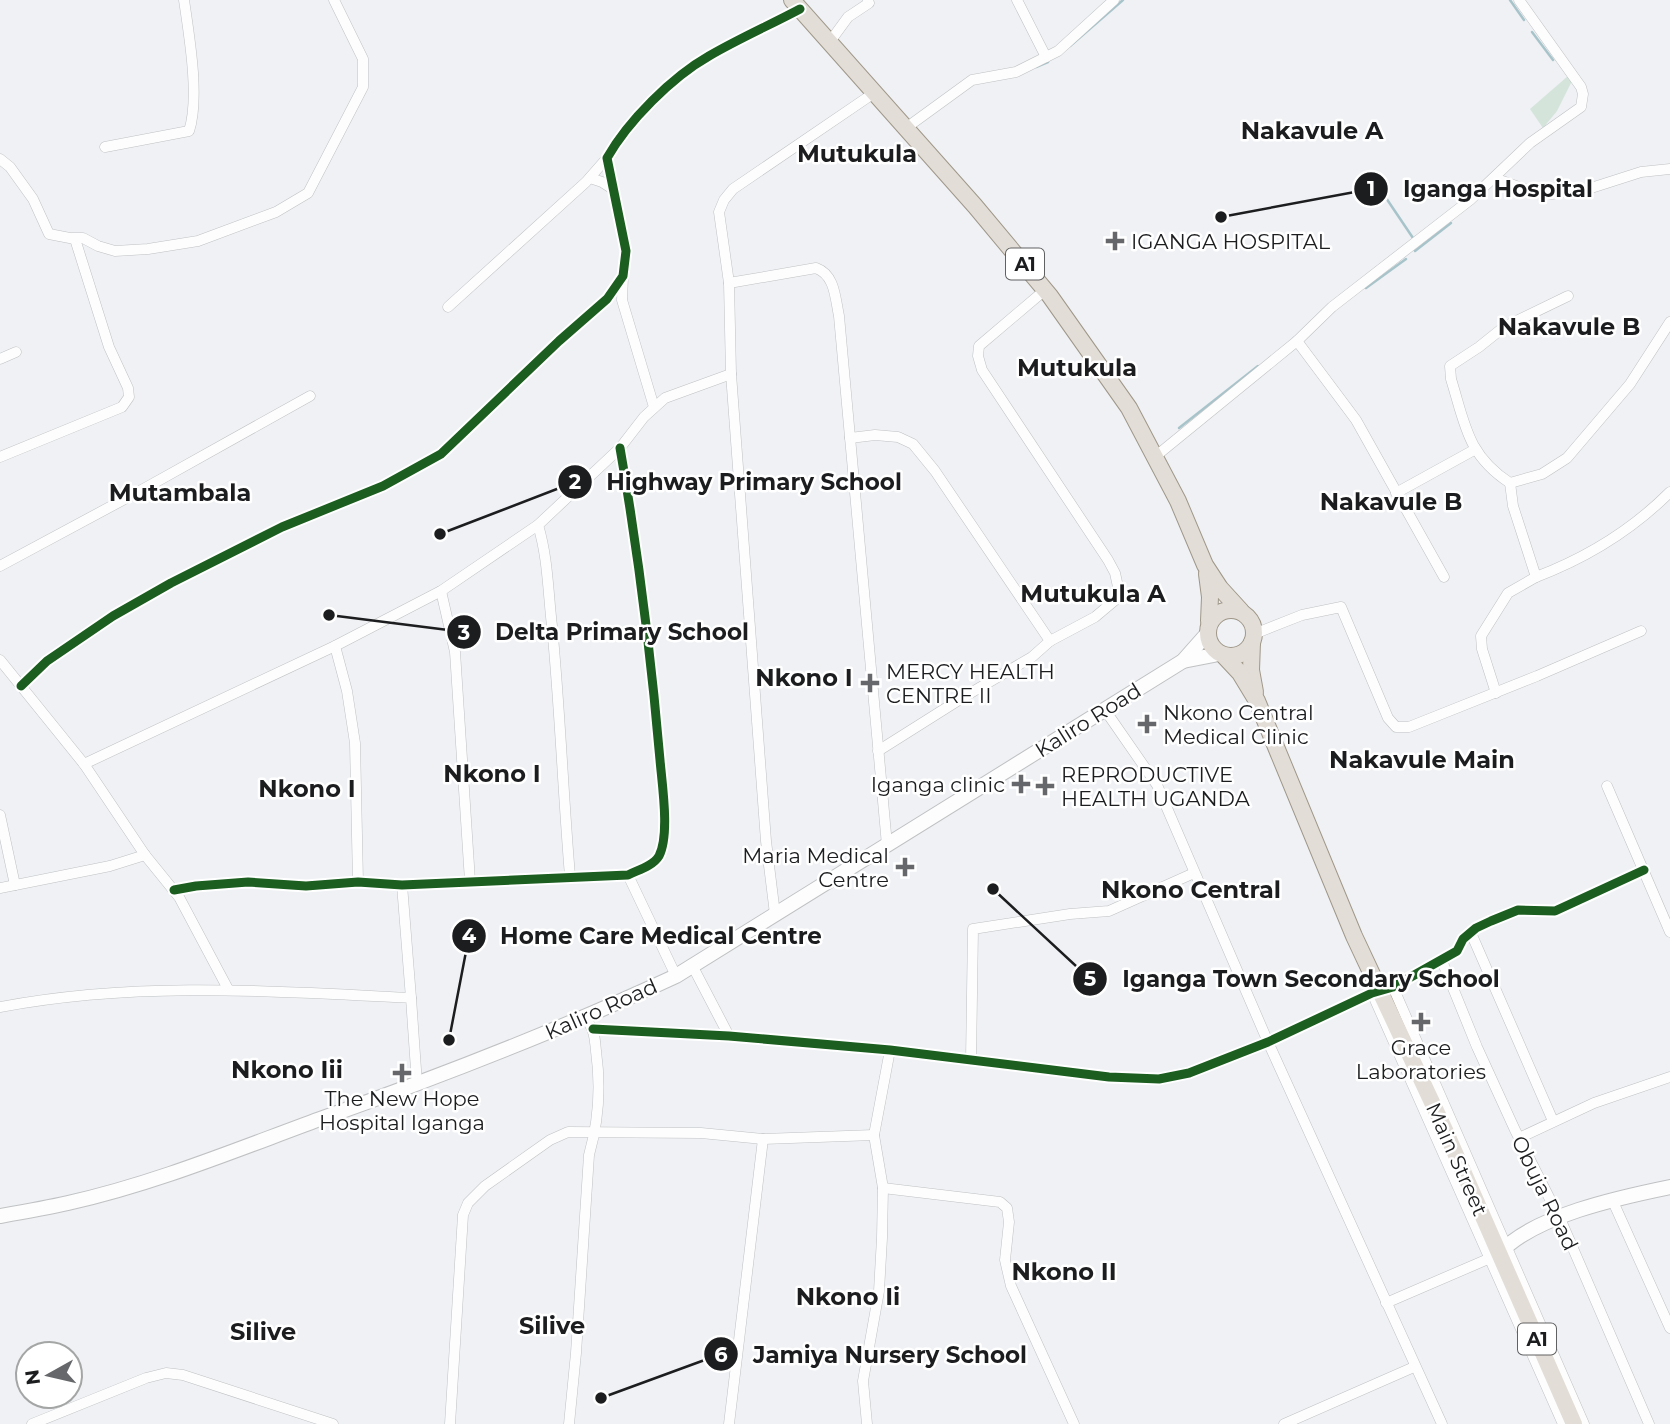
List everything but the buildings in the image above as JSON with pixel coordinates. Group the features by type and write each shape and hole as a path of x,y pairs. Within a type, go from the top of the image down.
{"main road":[{"name":"A1","path":"796,5 1016,253 1109,377 1156,456 1205,565 1220,588 1251,621 1251,670 1257,701"},
{"name":"A1","path":"1205,565 1210,597 1208,628 1212,647 1240,673 1257,701"},
{"path":"1208,628 1226,612 1241,611"},
{"name":"Kaliro Road","path":"0,1216 69,1203 140,1182 589,1024 692,967 1184,661 1208,628"},
{"path":"1222,655 1246,650 1253,638"},
{"name":"Kaliro Road","path":"1184,661 1222,655"},
{"name":"Main Street","path":"1257,701 1293,792 1501,1251 1574,1424"},
{"path":"1501,1251 1594,1205 1670,1187"},
{"path":"1560,1220 1670,1195"}],"street":[{"path":"105,148 189,131 193,121 192,76 184,0"},
{"path":"0,159 10,167 33,199 49,234 83,238 115,251 198,241 276,212 308,193 363,87 363,59 334,0"},
{"path":"829,43 848,16 869,3 868,0"},
{"path":"1017,0 1046,57"},
{"path":"906,128 972,80 1016,72 1058,51 1114,0"},
{"path":"1156,456 1297,341 1332,307 1411,247 1494,178 1530,143 1576,112 1583,100 1581,87 1519,0"},
{"path":"448,307 590,178 607,158 618,139 652,102 707,57 796,5"},
{"path":"775,914 766,841 731,374 729,283 719,212 733,189 874,93"},
{"path":"607,158 626,251 622,300 654,407"},
{"path":"1494,178 1533,192 1552,194 1588,189 1641,172 1670,169"},
{"path":"590,178 603,181 613,189"},
{"path":"0,457 122,407 129,397 128,388 108,347 73,237"},
{"path":"729,283 816,268 826,272 832,281 839,316 887,845"},
{"path":"21,686 47,661 113,616 171,583 282,527 383,486 441,454 607,299 623,276"},
{"path":"878,751 1032,657 1050,641 1096,617 1120,596 1115,573 1108,560 982,370 978,356 979,346 1045,290"},
{"path":"1536,577 1513,506 1510,483 1491,470 1474,450 1451,379 1450,366 1504,327 1568,296"},
{"path":"1510,483 1542,474 1567,458 1630,384 1670,323"},
{"path":"1297,341 1356,420 1444,577"},
{"path":"0,359 16,352"},
{"path":"84,764 335,646 441,591 538,526 620,448 654,407 665,398 731,374"},
{"path":"0,566 310,396"},
{"path":"850,439 886,436 898,437 913,444 935,471 1050,641"},
{"path":"174,890 248,882 306,886 358,882 402,885 628,874 654,863 660,854 665,820 638,556 620,448"},
{"path":"1396,493 1474,450"},
{"path":"1496,693 1482,649 1481,636 1508,593 1587,554 1622,533 1670,492"},
{"path":"538,526 545,548 570,876"},
{"path":"441,591 455,652 470,881"},
{"path":"1253,638 1302,615 1341,607 1388,718 1396,727 1409,727 1641,631"},
{"path":"335,646 347,691 355,743 358,882"},
{"path":"0,660 84,764 145,855 174,890 228,989"},
{"path":"1105,710 1157,785 1268,1042 1442,1424"},
{"path":"1607,786 1670,932"},
{"path":"0,815 15,885"},
{"path":"0,888 110,866 145,855"},
{"path":"569,1424 589,1155 596,1131 599,1081 589,1024 890,1050 1109,1077 1159,1079 1189,1073 1268,1042 1442,961 1457,951 1463,939 1491,920 1518,910 1555,911 1644,870"},
{"path":"971,1060 973,929 1070,914 1109,911 1194,873"},
{"path":"628,874 676,976"},
{"path":"402,885 417,1084"},
{"path":"1471,933 1553,1121"},
{"name":"Obuja Road","path":"1442,961 1477,1047 1560,1220 1649,1424"},
{"path":"692,967 729,1035"},
{"path":"0,1007 108,994 228,989 411,998"},
{"path":"867,1424 863,1381 879,1291 883,1188 874,1135 890,1050"},
{"path":"1519,1138 1594,1103 1670,1077"},
{"path":"450,1424 463,1215 468,1203 485,1186 550,1140 568,1132 596,1131 701,1133 763,1139 874,1135"},
{"path":"729,1424 763,1139"},
{"path":"883,1188 1000,1202 1007,1208 1009,1222 1004,1259 1011,1286 1072,1423"},
{"path":"1615,1206 1670,1328"},
{"path":"1386,1303 1501,1251"},
{"name":"Main Street","path":"1501,1251 1563,1424"},
{"name":"Main Street","path":"1501,1251 1584,1424"},
{"path":"1284,1424 1414,1367"},
{"path":"32,1424 146,1378 166,1373 183,1375 316,1422 332,1424"}],"shaded area":[{"path":"1568,76 1572,81 1557,111 1543,128 1530,109"}],"waterway":[{"path":"1070,46 1123,0"},
{"path":"1510,0 1524,20"},
{"path":"1532,32 1553,60"},
{"path":"1036,67 1048,62"},
{"path":"1380,189 1413,238"},
{"path":"1415,251 1451,223"},
{"path":"1366,288 1406,259"},
{"path":"1179,428 1258,366"}],"cycle path":[{"path":"21,686 47,661 113,616 171,583 282,527 383,486 441,454 607,299 623,276 626,251 607,158 627,129 652,101 695,65 800,9"},
{"path":"174,890 248,882 306,886 358,882 402,885 628,875 656,859 664,836 663,795 643,603 620,448"},
{"path":"593,1029 729,1036 890,1050 1109,1077 1159,1079 1189,1073 1268,1042 1372,993 1393,987 1457,951 1463,939 1476,928 1491,921 1518,910 1555,911 1644,870"}],"place":[{"name":"Iganga Hospital","path":"1221,217"},
{"name":"IGANGA HOSPITAL","path":"1115,241"},
{"name":"Highway Primary School","path":"440,534"},
{"name":"Delta Primary School","path":"329,615"},
{"name":"MERCY HEALTH CENTRE II","path":"870,683"},
{"name":"Nkono Central Medical Clinic","path":"1147,724"},
{"name":"Iganga clinic","path":"1021,784"},
{"name":"REPRODUCTIVE HEALTH UGANDA","path":"1045,786"},
{"name":"Maria Medical Centre","path":"905,867"},
{"name":"Iganga Town Secondary School","path":"993,889"},
{"name":"Grace Laboratories","path":"1421,1022"},
{"name":"Home Care Medical Centre","path":"449,1040"},
{"name":"The New Hope Hospital Iganga","path":"402,1073"},
{"name":"Jamiya Nursery School","path":"601,1398"}],"district":[{"name":"Nakavule A","path":"1312,130"},
{"name":"Mutukula","path":"857,153"},
{"name":"Nakavule B","path":"1569,326"},
{"name":"Mutukula","path":"1077,367"},
{"name":"Mutambala","path":"180,492"},
{"name":"Nakavule B","path":"1391,501"},
{"name":"Mutukula A","path":"1093,593"},
{"name":"Nkono I","path":"804,677"},
{"name":"Nakavule Main","path":"1422,759"},
{"name":"Nkono I","path":"492,773"},
{"name":"Nkono I","path":"307,788"},
{"name":"Nkono Central","path":"1191,889"},
{"name":"Nkono Iii","path":"287,1069"},
{"name":"Nkono II","path":"1064,1271"},
{"name":"Nkono Ii","path":"848,1296"},
{"name":"Silive","path":"552,1325"},
{"name":"Silive","path":"263,1331"}]}
